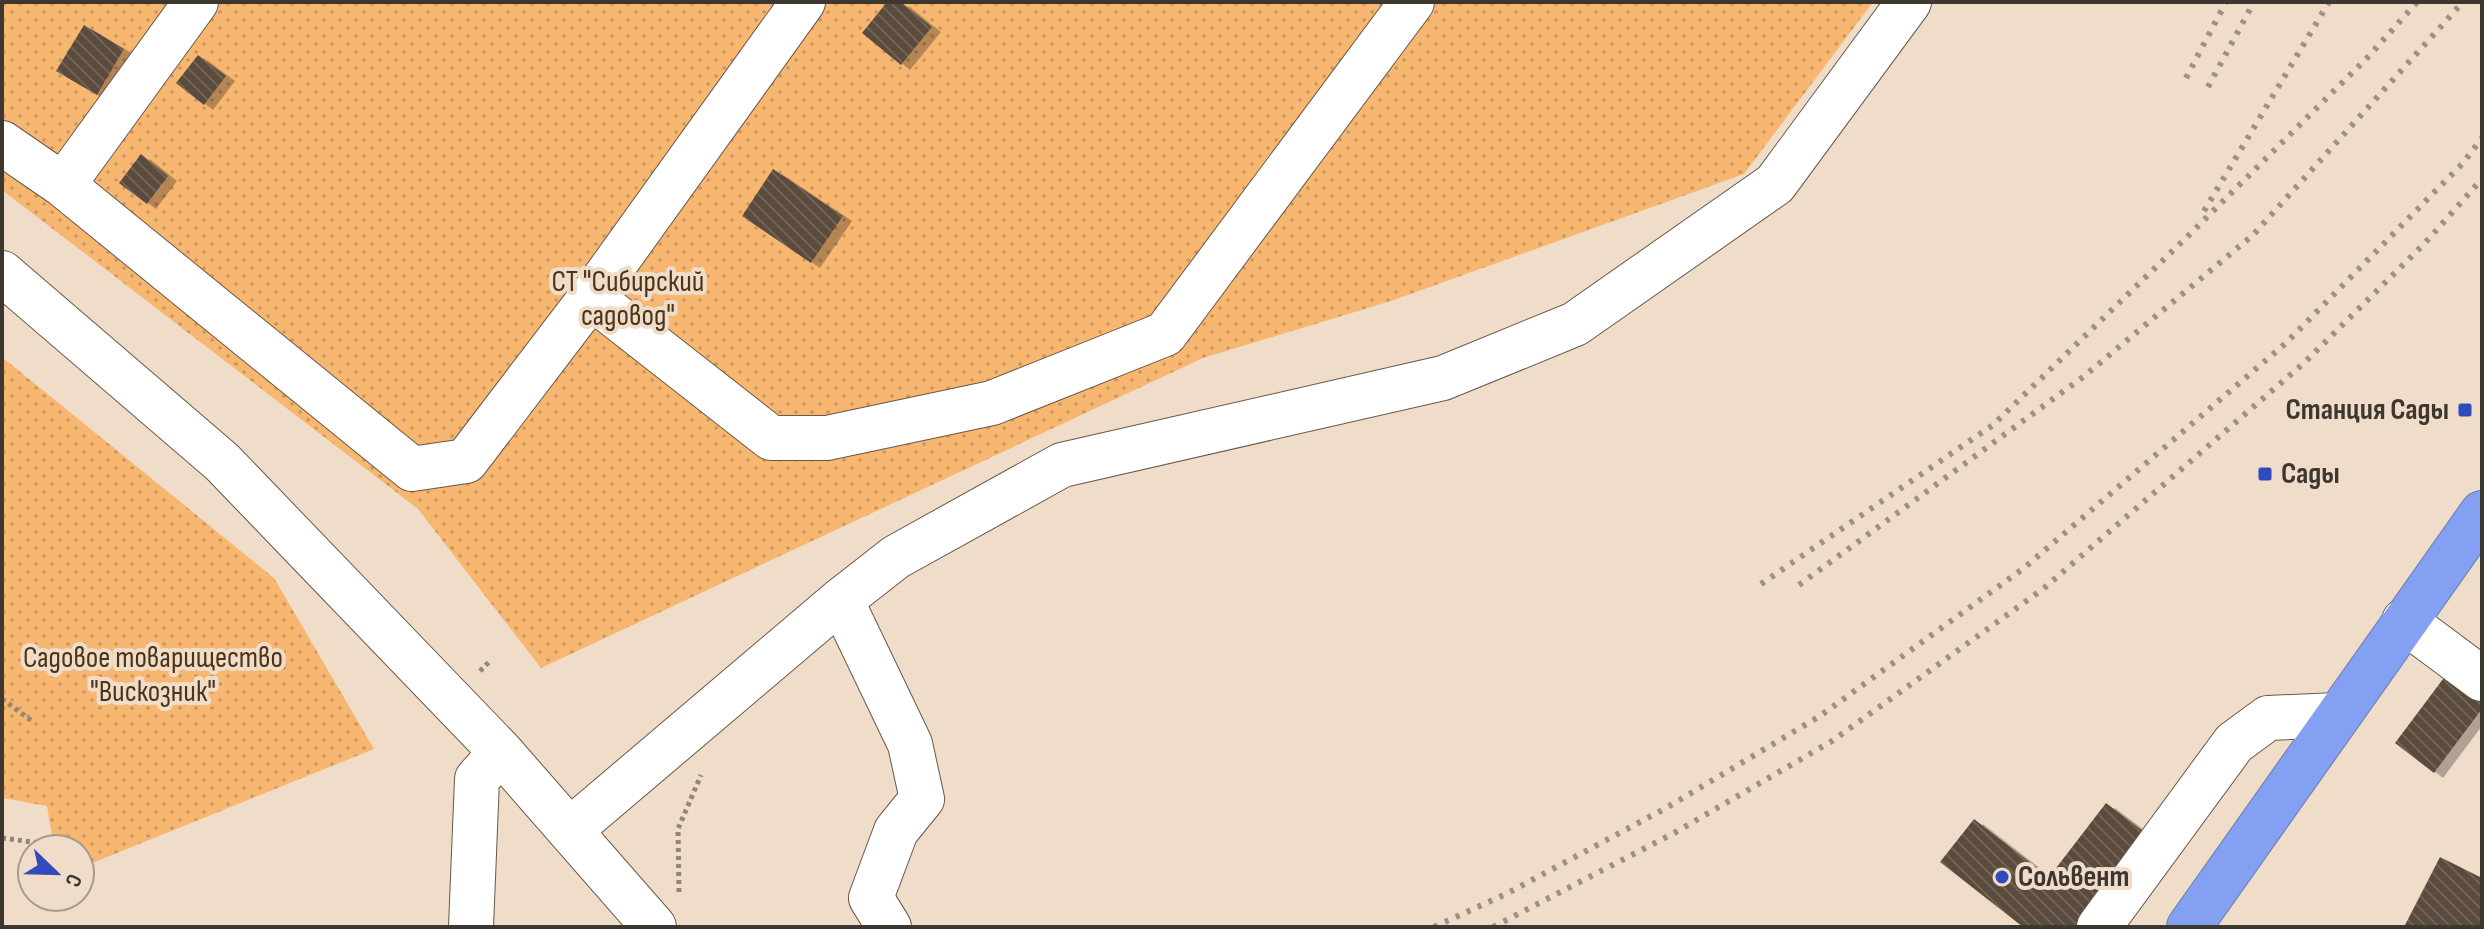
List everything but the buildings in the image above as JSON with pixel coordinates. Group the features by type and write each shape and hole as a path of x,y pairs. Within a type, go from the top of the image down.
{"highway":[{"path":"2191,922 2482,513"}],"street":[{"path":"63,185 196,2"},
{"path":"2,143 63,185 412,469 466,461 591,297 803,2"},
{"path":"591,297 771,438 827,438 992,403 1165,334 1412,2"},
{"path":"570,830 896,557 1062,465 1443,378 1575,324 1775,184 1909,2"},
{"path":"2,273 222,462 501,752 570,830 667,914"},
{"path":"841,600 910,744 922,799 896,831 871,898 889,927"},
{"path":"2404,621 2482,679"},
{"path":"2099,927 2234,743 2268,718 2337,715"},
{"path":"471,927 477,779 501,752"}],"path":[{"path":"2,699 32,721"},
{"path":"667,914 678,829 706,764 683,734"}],"green space":[{"name":"СТ \"Сибирский садовод\"","path":"2,2 1873,2 1744,174 1391,301 1203,358 541,668 418,509 2,190"},
{"name":"Садовое товарищество \"Вискозник\"","path":"2,357 274,578 374,749 96,862 96,833 51,833 47,806 2,798"}],"railway":[{"path":"2186,78 2226,2"},
{"path":"2208,87 2254,2"},
{"path":"2204,211 2329,2"},
{"path":"1761,584 1993,425 2369,56 2417,2"},
{"path":"1799,585 2083,377 2253,235 2463,2"},
{"path":"1434,927 1506,894 1666,808 1820,716 2024,568 2286,343 2463,163 2482,138"},
{"path":"1493,927 1676,832 1832,741 2043,589 2304,363 2424,244 2482,179"}],"place":[{"name":"Станция Сады","path":"2465,410"},
{"name":"Сады","path":"2265,474"},
{"name":"Сольвент","path":"2002,877"}]}
